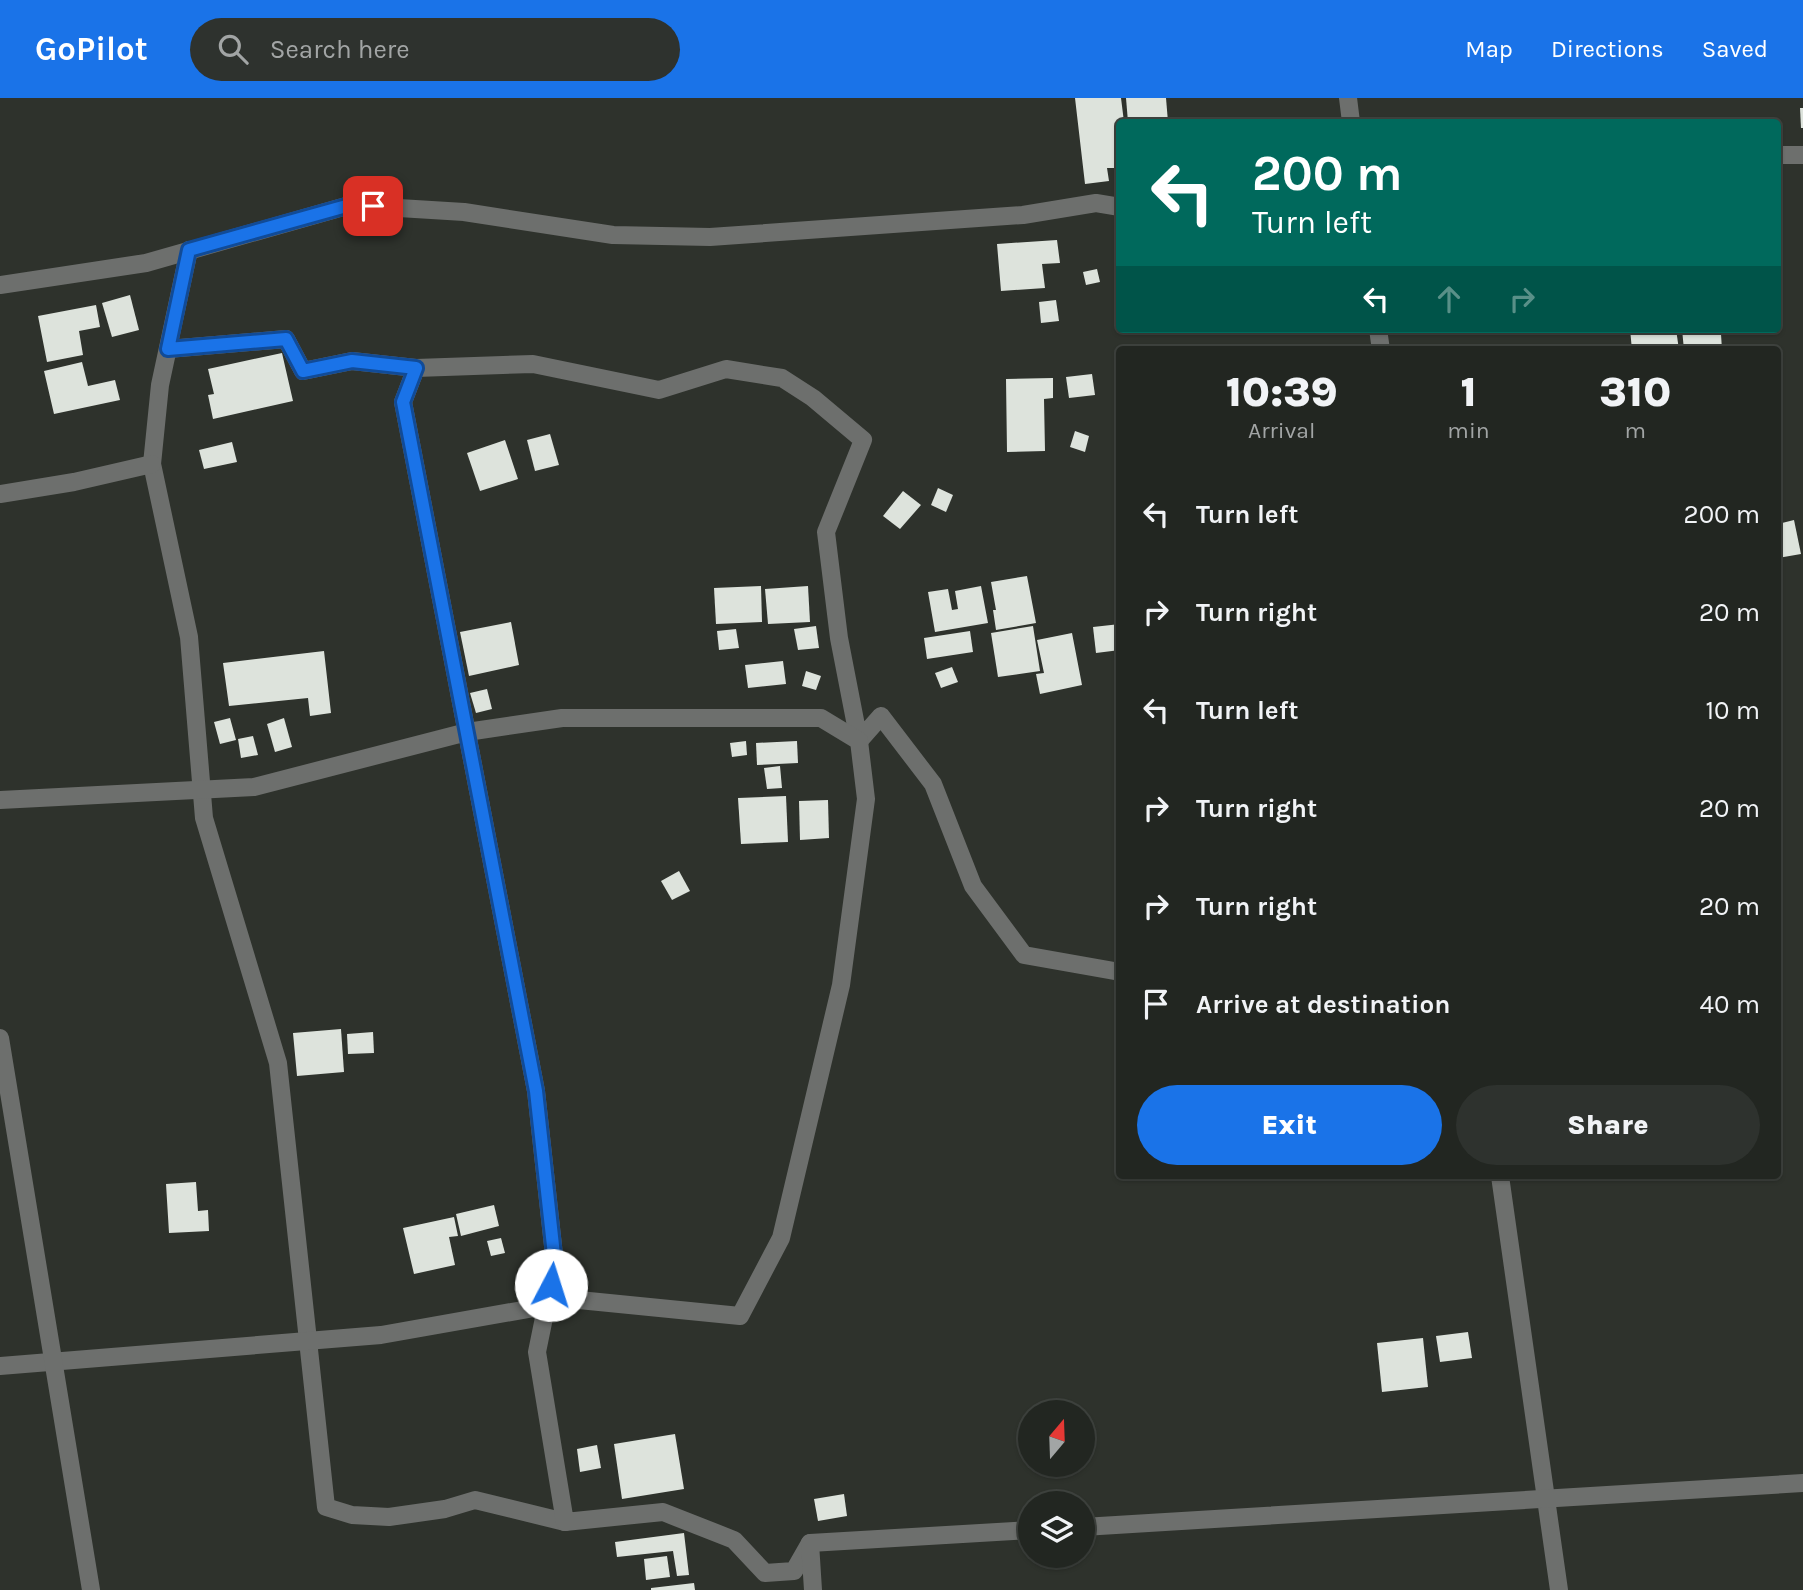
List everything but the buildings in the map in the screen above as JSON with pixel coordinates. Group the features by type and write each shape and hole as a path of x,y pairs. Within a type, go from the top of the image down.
{"street":[{"path":"1348,98 1350,119"},
{"path":"1781,155 1803,155"},
{"path":"0,285 146,263 350,205 464,212 613,236 710,237 1023,215 1096,203 1116,206"},
{"path":"189,250 160,385 152,464 189,637 204,818 278,1063 326,1507 352,1515 389,1517 444,1509 475,1500 565,1522 663,1512 734,1540 765,1573 794,1571 810,1543"},
{"path":"0,1366 381,1335 579,1300 740,1316 781,1238 841,985 866,799 859,741 839,638 825,532 863,440 813,398 782,378 726,369 659,390 533,364 416,368 352,361 303,371 286,339 168,349"},
{"path":"416,368 403,402 536,1091 555,1264 537,1352 565,1522"},
{"path":"0,493 74,482 152,464"},
{"path":"859,741 881,716 933,784 973,886 1024,954 1116,971"},
{"path":"0,800 254,787 467,732 562,718 821,718 859,741"},
{"path":"0,1038 91,1590"},
{"path":"1500,1179 1559,1590"},
{"path":"1095,1526 1803,1483"},
{"path":"810,1543 1018,1531"},
{"path":"810,1543 813,1590"}],"route":[{"path":"373,206 350,205 189,250 168,349 286,339 303,371 352,361 416,368 403,402 536,1091 555,1264 551,1285"}]}
